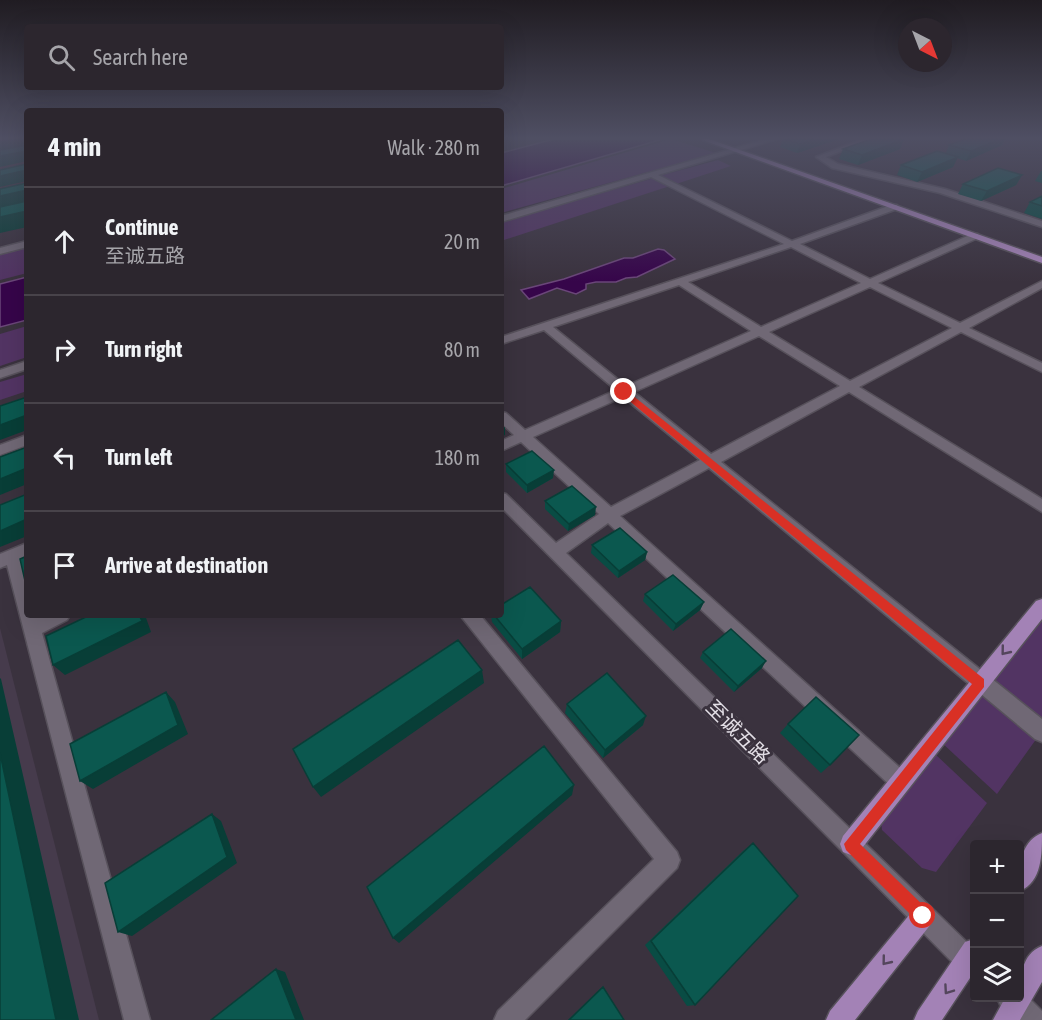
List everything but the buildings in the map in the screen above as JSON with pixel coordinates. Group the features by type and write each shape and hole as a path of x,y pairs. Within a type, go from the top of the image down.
{"main road":[{"path":"837,187 1042,260"},
{"path":"851,844 1042,606"},
{"path":"1024,873 1042,844"},
{"path":"839,1020 923,916"},
{"path":"1017,1006 1042,958"},
{"path":"927,1020 970,962"}],"street":[{"path":"504,218 612,187"},
{"path":"676,187 1042,368"},
{"path":"923,187 1042,224"},
{"path":"504,339 792,244 894,207"},
{"path":"504,445 975,236"},
{"path":"0,251 24,245"},
{"path":"679,281 1042,506"},
{"path":"555,552 609,515 1042,284"},
{"path":"545,326 1042,732"},
{"path":"0,374 24,366"},
{"path":"504,419 901,782"},
{"path":"0,450 24,441"},
{"name":"至诚五路","path":"504,501 923,916 970,957"},
{"path":"13,555 24,598"},
{"path":"29,618 136,1020"},
{"path":"471,618 669,860 507,1020"}],"shaded area":[{"path":"509,187 596,187 504,212 504,188"},
{"path":"624,187 668,187 504,240 504,221"},
{"path":"24,249 24,274 0,280 0,254"},
{"path":"658,249 664,250 675,259 637,277 616,282 586,284 586,289 576,294 557,288 529,299 521,290 564,279"},
{"path":"24,278 24,321 0,327 0,284"},
{"path":"24,327 24,358 0,366 0,334"},
{"path":"24,375 24,392 0,400 0,382"},
{"path":"1042,615 1042,723 989,681"},
{"path":"0,628 99,1020 0,1020"},
{"path":"983,692 1037,738 997,794 941,742"},
{"path":"934,753 987,803 936,872 922,868 882,830 880,814"}],"route":[{"path":"624,392 980,683 851,844 923,916"}]}
